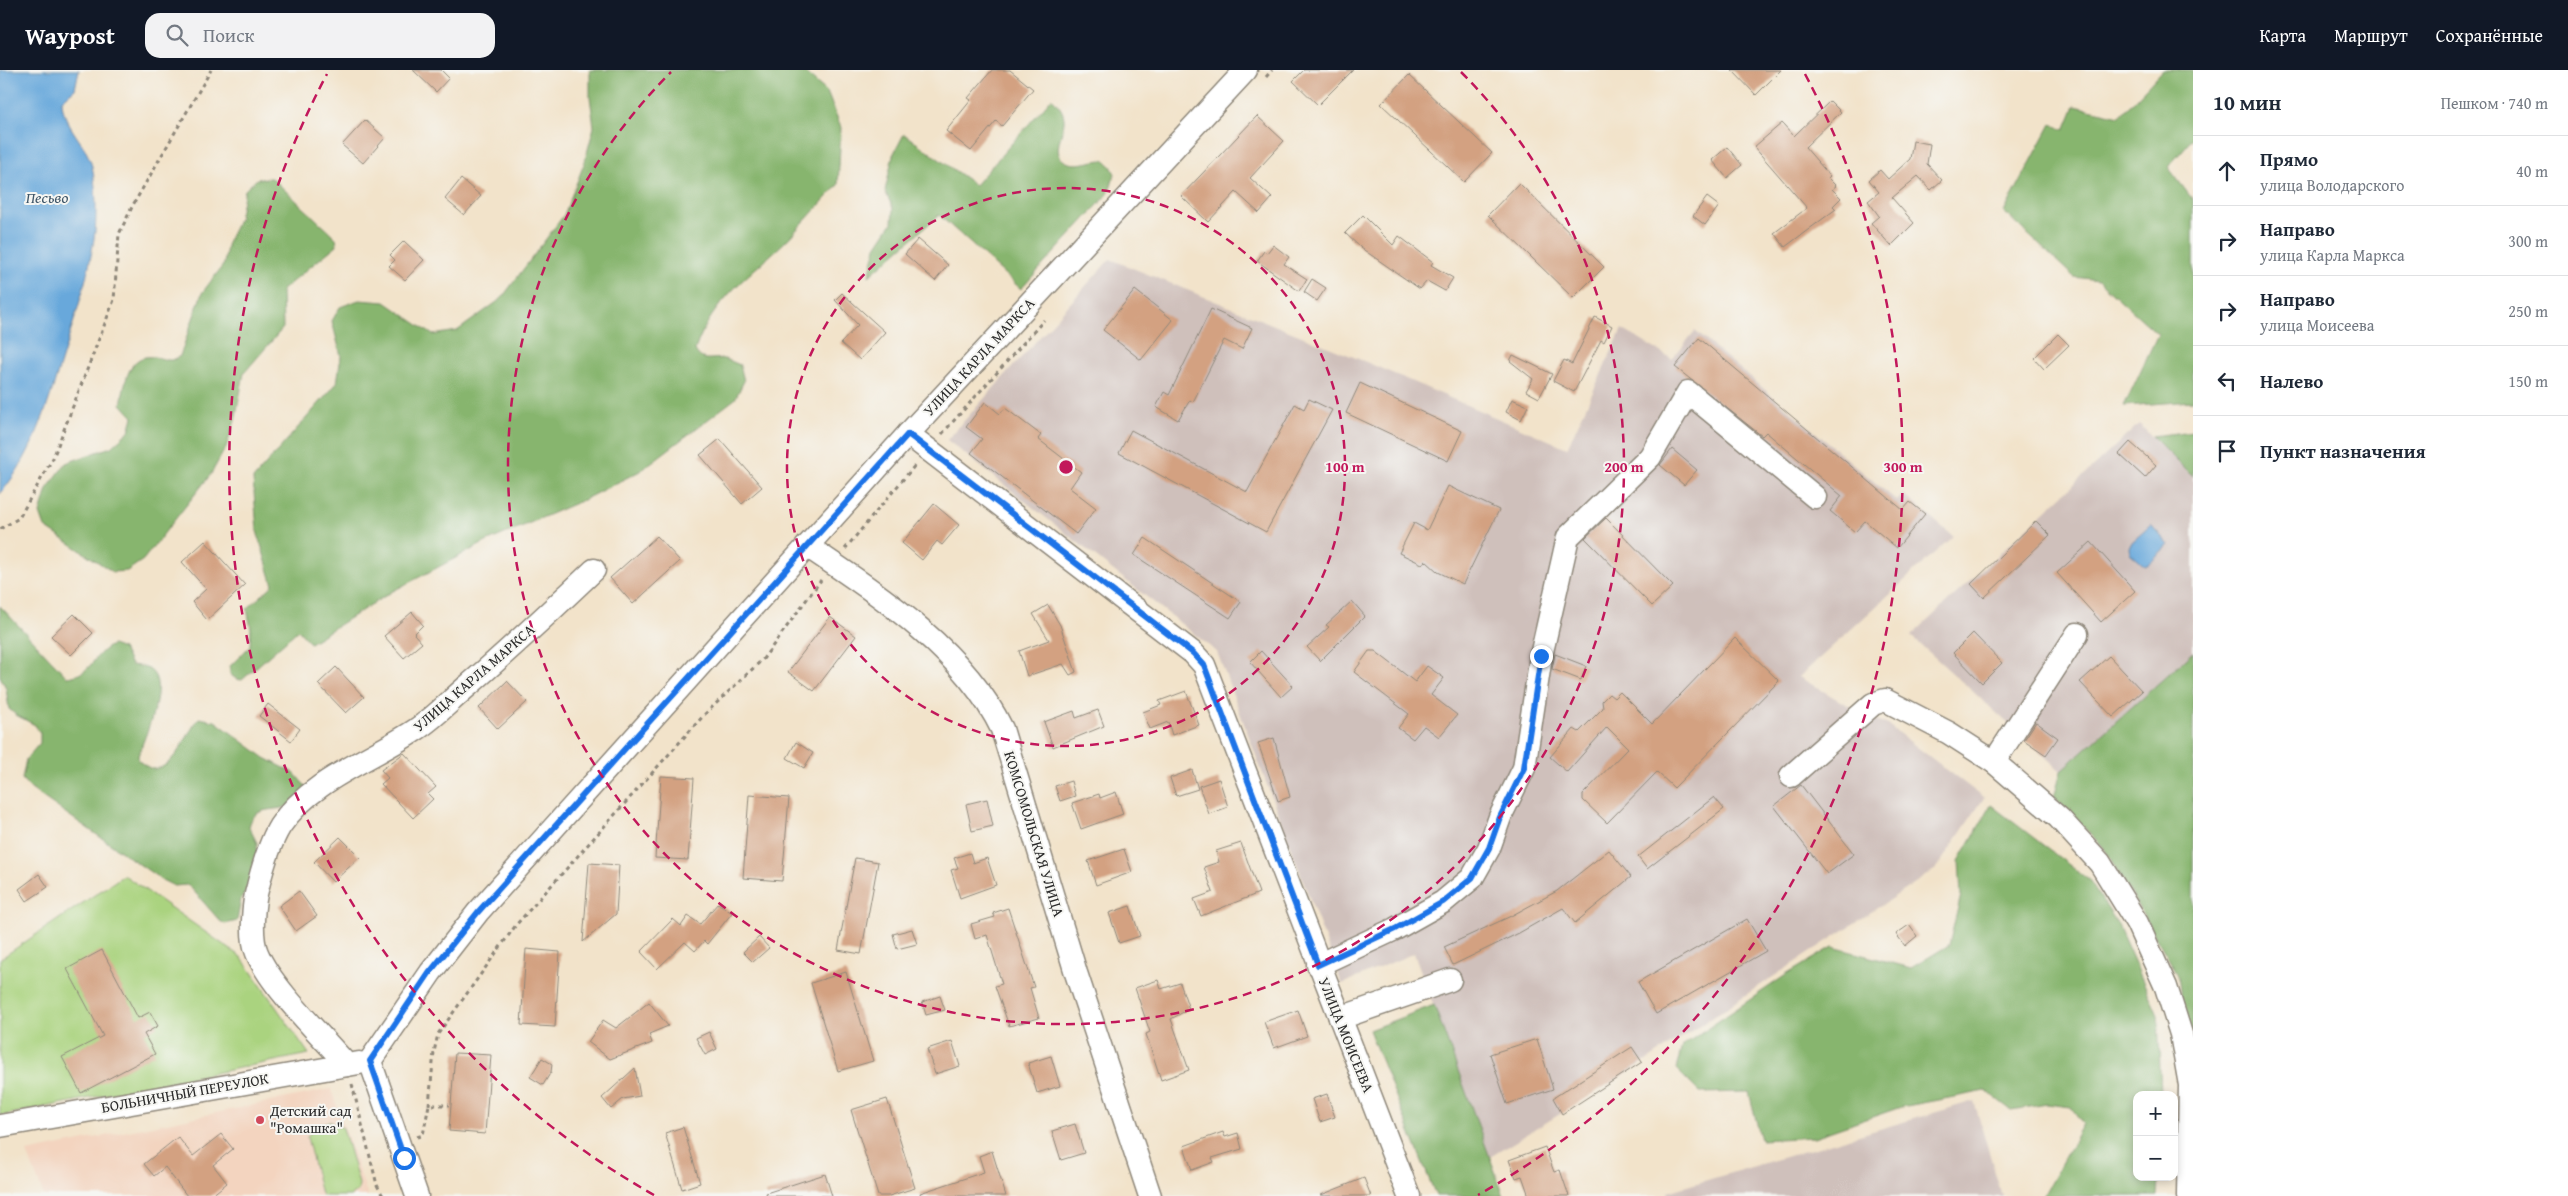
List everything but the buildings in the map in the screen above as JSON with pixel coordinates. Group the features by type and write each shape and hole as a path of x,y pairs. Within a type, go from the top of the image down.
{"street":[{"name":"УЛИЦА КАРЛА МАРКСА","path":"370,1061 430,972 478,912 908,434 1246,70"},
{"path":"1318,965 1395,929 1443,902 1472,878 1489,848 1500,817 1524,768 1541,656 1568,537 1650,457 1688,392 1815,497"},
{"name":"УЛИЦА МОИСЕЕВА","path":"908,434 1193,653 1204,665 1318,965 1409,1196"},
{"name":"КОМСОМОЛЬСКАЯ УЛИЦА","path":"807,546 909,619 977,685 991,705 1002,729 1076,973 1150,1196"},
{"name":"УЛИЦА КАРЛА МАРКСА","path":"347,1064 276,983 256,952 253,914 255,896 263,864 279,827 294,809 348,768 419,728 503,656 594,570"},
{"path":"1994,762 2077,634"},
{"path":"1791,776 1873,704 1884,700 1949,733 1994,762 2059,818 2082,841 2100,863 2137,923 2166,987 2181,1034 2192,1085 2188,1196"},
{"path":"1340,1018 1450,980"},
{"path":"370,1061 417,1196"},
{"name":"БОЛЬНИЧНЫЙ ПЕРЕУЛОК","path":"0,1126 370,1061"}],"path":[{"path":"0,529 19,518 53,458 114,300 119,234 133,205 211,70"},
{"path":"347,1064 378,1185 383,1196"}],"shaded area":[{"path":"1110,259 1366,362 1567,448 1622,329 1672,359 1695,331 1897,501 1903,494 1953,536 1799,677 1866,716 1888,725 1984,798 1936,869 1646,1061 1490,1157 1414,953 1342,984 1217,652 947,440"},
{"path":"2139,424 2193,477 2193,652 2061,771 1911,636"},
{"name":"Детский сад \"Ромашка\"","path":"331,1089 368,1196 44,1196 27,1152"},
{"path":"1974,1101 2002,1196 1668,1196 1667,1192"}],"green space":[{"path":"590,70 802,70 827,92 841,127 838,185 788,239 734,288 712,316 702,332 695,350 701,357 707,359 724,359 740,365 744,381 735,399 640,471 583,500 486,542 393,591 310,643 298,630 242,680 236,679 230,674 230,666 250,646 251,628 247,609 273,585 257,531 253,479 337,383 341,356 332,321 340,307 359,300 385,302 433,335 457,331 501,299 564,215 584,164 594,127 590,97"},
{"path":"2163,70 2193,70 2193,138 2168,167 2193,200 2193,401 2124,406 2158,334 2098,280 2074,277 2004,212 2051,124 2065,130 2075,106 2120,116"},
{"path":"1052,98 1061,109 1064,118 1058,149 1059,155 1063,160 1078,164 1104,160 1111,166 1115,174 1108,194 1021,289 939,215 869,276 876,247 892,223 893,208 885,191 893,155 904,134 975,185"},
{"path":"272,178 336,238 337,245 282,290 283,328 244,373 235,421 226,447 211,474 143,560 127,571 113,572 45,527 40,513 47,489 66,463 111,447 129,431 133,417 121,404 129,372 138,360 145,357 173,360 180,356 202,293 224,264 228,241 239,219 245,190 257,179"},
{"path":"2193,431 2193,477 2152,436"},
{"path":"0,606 67,677 76,675 88,668 105,649 112,645 123,649 131,665 149,669 153,673 157,680 156,702 138,756 139,761 147,767 153,769 161,768 168,763 180,749 199,718 215,721 265,758 294,773 307,788 298,800 291,805 260,812 252,820 249,827 257,843 256,878 241,899 237,921 225,924 220,921 187,885 174,886 162,880 31,789 22,779 26,759 40,743 40,733 35,725 9,709 6,688 0,676"},
{"path":"2193,652 2193,1067 2191,1068 2178,975 2104,848 2054,797 2061,771"},
{"path":"1991,805 2090,881 2117,923 2158,1015 2161,1091 2133,1091 2133,1181 2159,1181 2158,1196 2043,1196 2083,1124 2071,1107 2047,1104 2011,1110 1986,1091 1901,1107 1814,1137 1761,1140 1749,1092 1700,1093 1676,1069 1682,1046 1786,975 1833,947 1911,968 1949,945 1961,895 1959,861"},
{"path":"124,875 241,957 309,1054 0,1116 0,959"},
{"path":"1434,1005 1504,1196 1436,1196 1369,1030"},
{"path":"329,1121 343,1128 359,1184 358,1191 350,1196 324,1196 321,1194 307,1137 315,1126"}],"water":[{"name":"Песьво","path":"0,70 79,70 75,89 62,100 63,110 66,119 91,161 96,209 95,232 87,275 48,404 23,460 13,478 0,494"},
{"path":"2151,525 2169,545 2145,566 2130,553 2129,548 2132,542"}],"place":[{"name":"Детский сад \"Ромашка\"","path":"260,1120"}],"route":[{"path":"404,1158 370,1061 430,972 478,912 908,434 1193,653 1204,665 1318,965 1395,929 1443,902 1472,878 1489,848 1500,817 1524,768 1541,656"}]}
